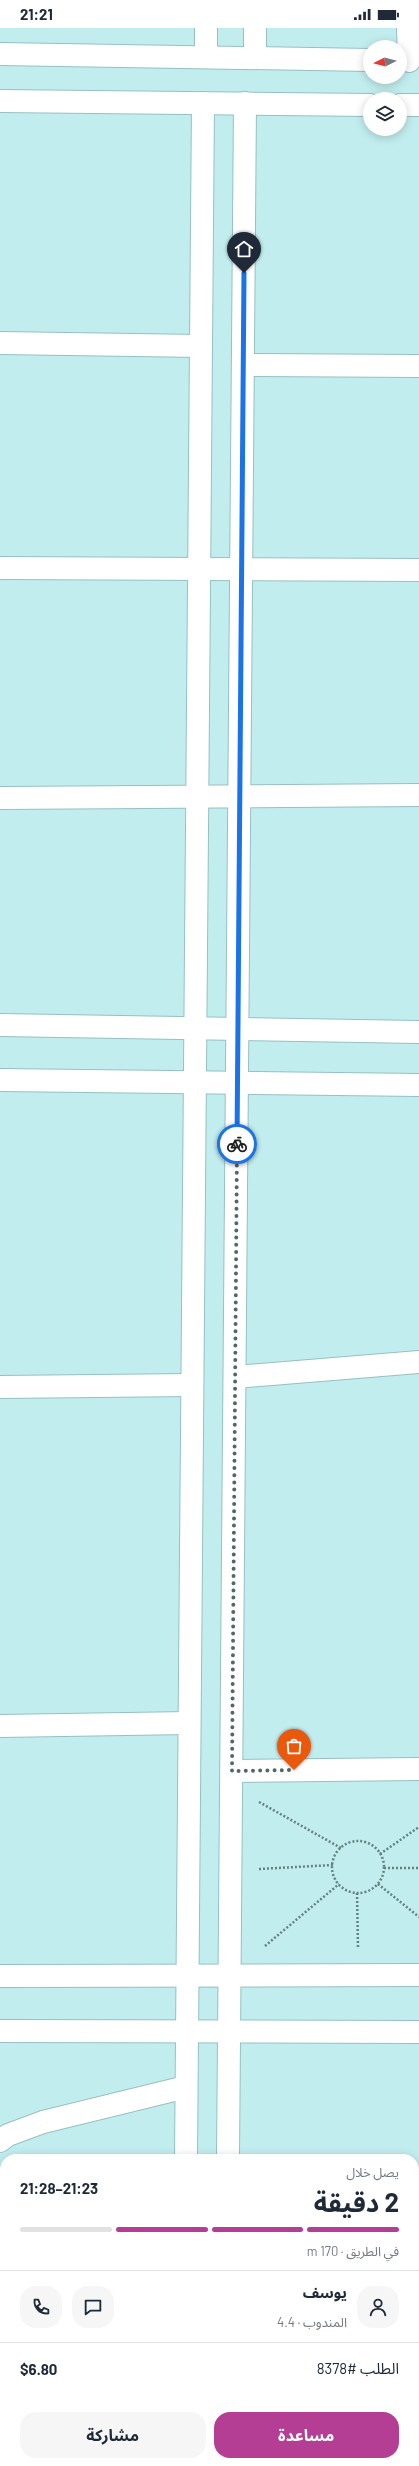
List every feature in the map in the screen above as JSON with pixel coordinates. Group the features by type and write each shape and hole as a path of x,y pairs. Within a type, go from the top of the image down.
{"street":[{"path":"206,28 206,57"},
{"path":"255,28 255,58"},
{"path":"408,28 409,61"},
{"path":"0,54 363,60"},
{"path":"0,101 363,105"},
{"path":"186,2154 203,103"},
{"path":"228,2154 245,103"},
{"path":"407,105 419,105"},
{"path":"0,343 201,346"},
{"path":"244,365 419,366"},
{"path":"0,568 419,570"},
{"path":"0,798 419,795"},
{"path":"0,1025 419,1032"},
{"path":"0,1080 419,1085"},
{"path":"235,1377 419,1362"},
{"path":"0,1387 192,1385"},
{"path":"0,1726 189,1723"},
{"path":"231,1779 419,1769"},
{"path":"0,1976 419,1975"},
{"path":"0,2031 419,2032"},
{"path":"0,2141 8,2135 43,2122 186,2087"}],"path":[{"path":"231,1779 341,1848"},
{"path":"380,1854 419,1827"},
{"path":"351,1842 362,1842 372,1845 380,1854 384,1868 383,1877 378,1884 369,1891 357,1893 347,1891 339,1884 334,1875 333,1865 335,1856 341,1848 351,1842"},
{"path":"230,1870 333,1865"},
{"path":"384,1868 419,1868"},
{"path":"230,1976 339,1884"},
{"path":"378,1884 419,1917"},
{"path":"357,1893 358,1975"}],"way so far":[{"path":"237,1144 232,1771 294,1770"}],"route":[{"path":"237,1144 244,273"}]}
